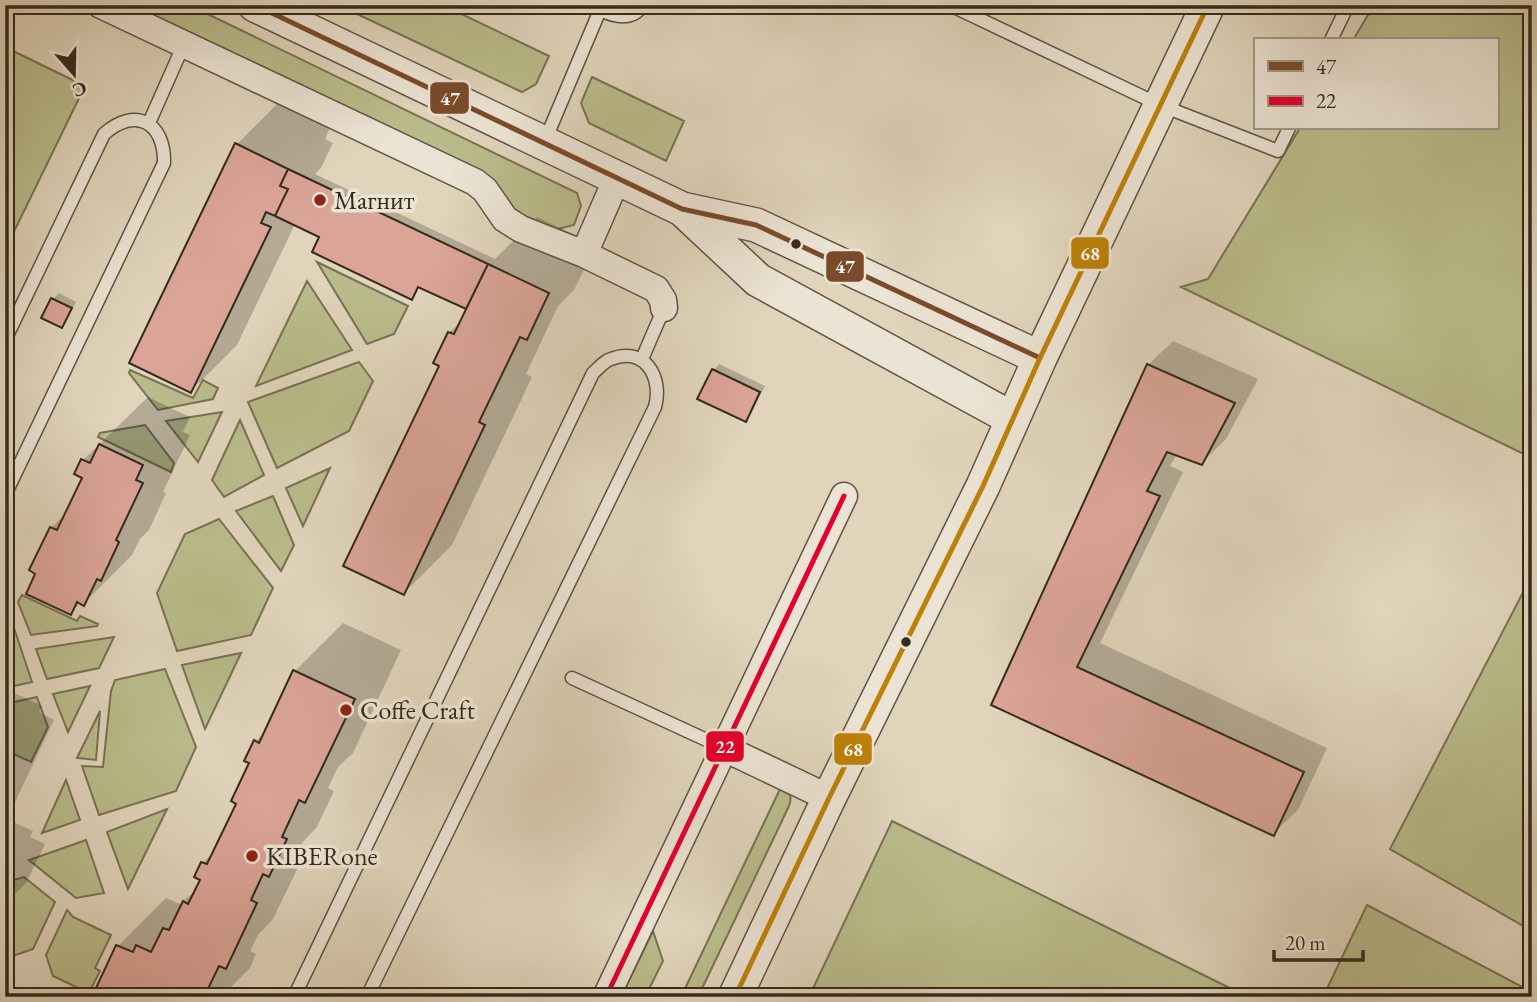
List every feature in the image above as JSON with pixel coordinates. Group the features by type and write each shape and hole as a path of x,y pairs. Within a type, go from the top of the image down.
{"street":[{"path":"101,5 475,182 485,190 505,219 521,229 584,254 656,289 663,300 664,308"},
{"path":"255,5 682,209 756,225 1040,358"},
{"path":"734,997 914,628 1208,5"},
{"path":"584,254 617,178"},
{"path":"682,209 758,280 1013,419"},
{"path":"606,997 844,496"},
{"path":"724,748 829,798"}],"lane":[{"path":"543,143 595,8 614,16 628,17 639,11 643,5"},
{"path":"950,5 1160,105 1278,151 1288,130"},
{"path":"1332,38 1348,5"},
{"path":"149,122 184,44"},
{"path":"5,340 104,135 116,124 130,120 149,122 158,132 165,147 164,163 5,495"},
{"path":"642,359 664,308"},
{"path":"294,997 593,373 609,359 625,356 642,359 656,376 659,392 654,407 367,997"},
{"path":"572,678 724,748"}],"green space":[{"path":"125,5 189,5 577,193 581,206 574,225 554,230 523,217"},
{"path":"338,5 443,5 549,56 536,84 522,92"},
{"path":"1374,5 1532,5 1532,458 1181,287 1208,279 1299,130 1498,130 1498,38 1354,38"},
{"path":"5,47 85,86 5,250"},
{"path":"592,77 684,121 666,161 589,123 581,103"},
{"path":"317,262 408,306 394,334 367,344"},
{"path":"307,281 352,350 256,386"},
{"path":"359,362 373,381 349,431 277,468 248,402"},
{"path":"130,370 193,398 203,380 218,388 213,399 158,410 129,373"},
{"path":"222,412 198,462 166,421"},
{"path":"240,420 264,475 224,497 212,480"},
{"path":"145,425 174,463 171,472 98,437 100,433"},
{"path":"330,468 303,526 286,488"},
{"path":"273,496 294,545 281,571 236,511"},
{"path":"219,519 273,588 251,635 177,651 157,593 185,534"},
{"path":"1532,575 1532,931 1390,849"},
{"path":"22,595 77,621 80,616 98,624 31,635 18,602"},
{"path":"11,619 32,682 5,688 5,631"},
{"path":"114,637 99,668 47,679 36,649"},
{"path":"241,653 205,729 182,665"},
{"path":"165,669 196,747 176,791 99,815 82,766 103,767 111,691 115,680"},
{"path":"90,686 68,732 53,694"},
{"path":"37,697 48,727 31,762 5,750 5,704"},
{"path":"100,711 96,760 77,758"},
{"path":"66,780 80,820 42,833"},
{"path":"781,787 790,795 789,806 698,997 681,997"},
{"path":"167,809 128,889 107,832"},
{"path":"892,821 1248,997 809,997"},
{"path":"86,840 104,893 76,898 29,860"},
{"path":"24,877 55,902 33,949 13,956 5,953 5,892 10,881"},
{"path":"1367,905 1532,992 1532,997 1323,997"},
{"path":"67,910 73,917 111,935 95,968 100,971 91,989 107,997 97,997 53,976 46,955"},
{"path":"653,931 663,961 645,997 621,997"}],"building":[{"path":"235,143 288,169 280,186 288,189 275,216 266,212 261,223 271,227 191,393 129,363"},
{"path":"288,169 488,264 466,309 418,287 412,300 312,252 319,237 275,216 288,189 280,186"},
{"path":"488,264 549,293 527,340 520,337 479,422 485,425 404,595 343,566 439,366 433,363 448,332 454,334"},
{"path":"51,298 72,308 62,328 41,318"},
{"path":"1147,364 1235,403 1202,465 1167,452 1147,491 1160,496 1077,667 1304,772 1274,836 991,705"},
{"path":"712,369 760,392 746,422 697,399"},
{"path":"99,444 143,465 136,480 143,483 116,540 119,542 101,581 97,579 84,606 77,602 71,615 26,594 35,574 29,570 50,527 57,530 82,478 74,474 81,459 90,463"},
{"path":"293,670 355,699 305,803 299,800 282,837 287,839 269,877 263,874 251,900 257,903 226,969 219,966 204,997 114,997 96,988 116,945 133,952 136,945 151,952 163,928 169,930 183,901 188,904 200,880 194,877 201,862 207,864 236,804 231,801 249,763 244,761 254,740 259,743"}],"transit line":[{"name":"47","path":"255,5 682,209 756,225 1040,358"},
{"name":"68","path":"735,997 829,798 983,486 1040,358 1208,5"},
{"name":"22","path":"606,997 844,496"}],"place":[{"name":"Магнит","path":"320,200"},
{"name":"Coffe Craft","path":"346,710"},
{"name":"KIBERone","path":"252,856"}]}
